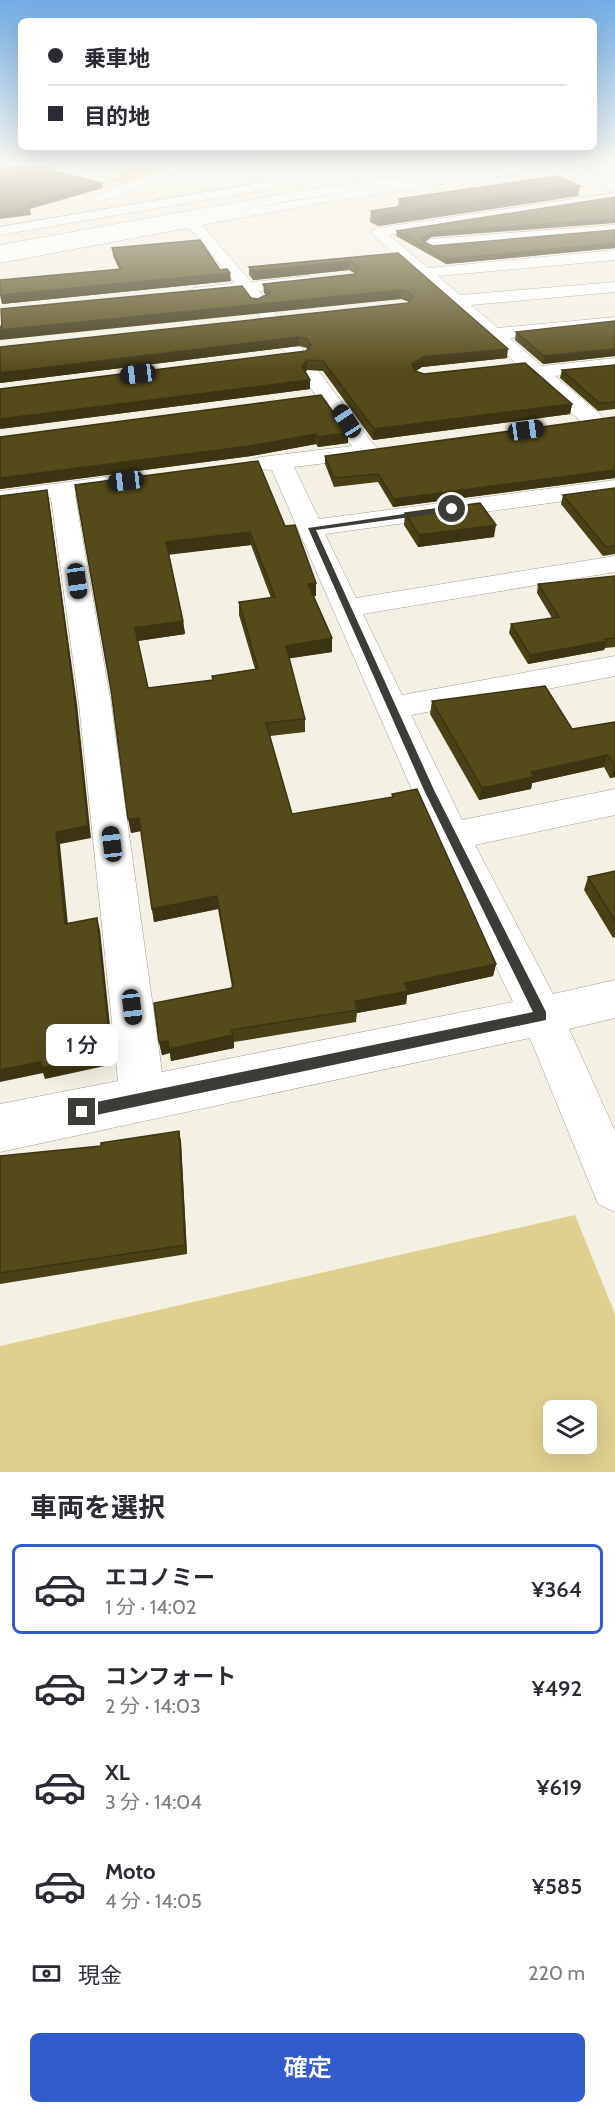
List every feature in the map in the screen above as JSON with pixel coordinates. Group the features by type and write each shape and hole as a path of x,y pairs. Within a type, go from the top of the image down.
{"street":[{"path":"0,243 66,234"},
{"path":"0,250 68,234"},
{"path":"0,258 127,234"},
{"path":"203,234 272,318 367,451"},
{"path":"379,234 533,368 604,419"},
{"path":"395,247 558,234"},
{"path":"423,273 615,255"},
{"path":"177,294 326,279"},
{"path":"456,302 615,286"},
{"path":"248,321 296,316"},
{"path":"495,334 615,322"},
{"path":"286,337 309,335"},
{"path":"276,357 299,354"},
{"path":"505,366 533,368 615,364"},
{"path":"305,398 328,395"},
{"path":"571,424 604,419"},
{"path":"234,468 389,448"},
{"path":"280,462 312,528 391,708 542,1016 615,1187"},
{"path":"0,498 140,480"},
{"path":"312,528 615,487"},
{"path":"62,490 95,704 143,1100"},
{"path":"346,608 615,564"},
{"path":"391,708 615,666"},
{"path":"452,836 615,802"},
{"path":"0,1128 143,1100 615,999"}],"shaded area":[{"path":"575,1215 615,1314 615,1472 0,1472 0,1346"}],"building":[{"path":"402,234 429,234 421,240 432,246 573,234 615,234 615,243 447,259"},
{"path":"200,240 220,270 227,269 230,273 0,295 0,280 122,269 112,248"},
{"path":"398,253 508,349 423,357 412,364 415,371 424,374 525,363 572,404 374,429 323,361 307,360 302,366 310,380 0,419 0,389 306,351 311,345 307,339 299,337 0,373 0,347 408,303 413,297 409,292 401,290 0,330 0,326 2,329 1,309 242,286 251,298 258,299 270,293 263,284 356,274 359,267 349,261 253,271 249,267"},
{"path":"615,321 615,349 544,356 516,332"},
{"path":"615,365 615,402 599,403 562,370"},
{"path":"321,395 348,433 318,437 316,434 250,446 0,478 0,437"},
{"path":"615,417 615,470 394,499 378,474 334,478 325,456"},
{"path":"258,461 285,526 295,525 316,583 308,584 332,638 286,646 305,719 266,723 292,814 393,797 392,794 417,789 496,964 405,983 408,991 355,1001 357,1010 231,1030 233,1035 169,1049 168,1041 159,1042 154,1003 232,988 233,984 217,896 152,909 139,818 128,819 111,690 75,485","holes":["250,532 275,597 239,602 258,669 212,676 213,680 148,688 135,628 183,621 166,542"]},
{"path":"615,488 615,546 606,547 563,495"},
{"path":"47,490 74,693 88,826 56,832 65,924 97,918 111,1054 41,1068 41,1062 0,1070 0,496"},
{"path":"480,503 496,525 419,535 405,513"},
{"path":"615,576 615,638 530,655 511,624 559,617 538,584"},
{"path":"545,686 572,729 615,722 615,765 607,755 531,772 534,777 482,788 432,701"},
{"path":"615,871 615,921 588,877"},
{"path":"179,1131 185,1245 0,1273 0,1156 101,1146 101,1143"}],"route":[{"path":"82,1112 542,1016 429,790 312,528 452,509"}]}
